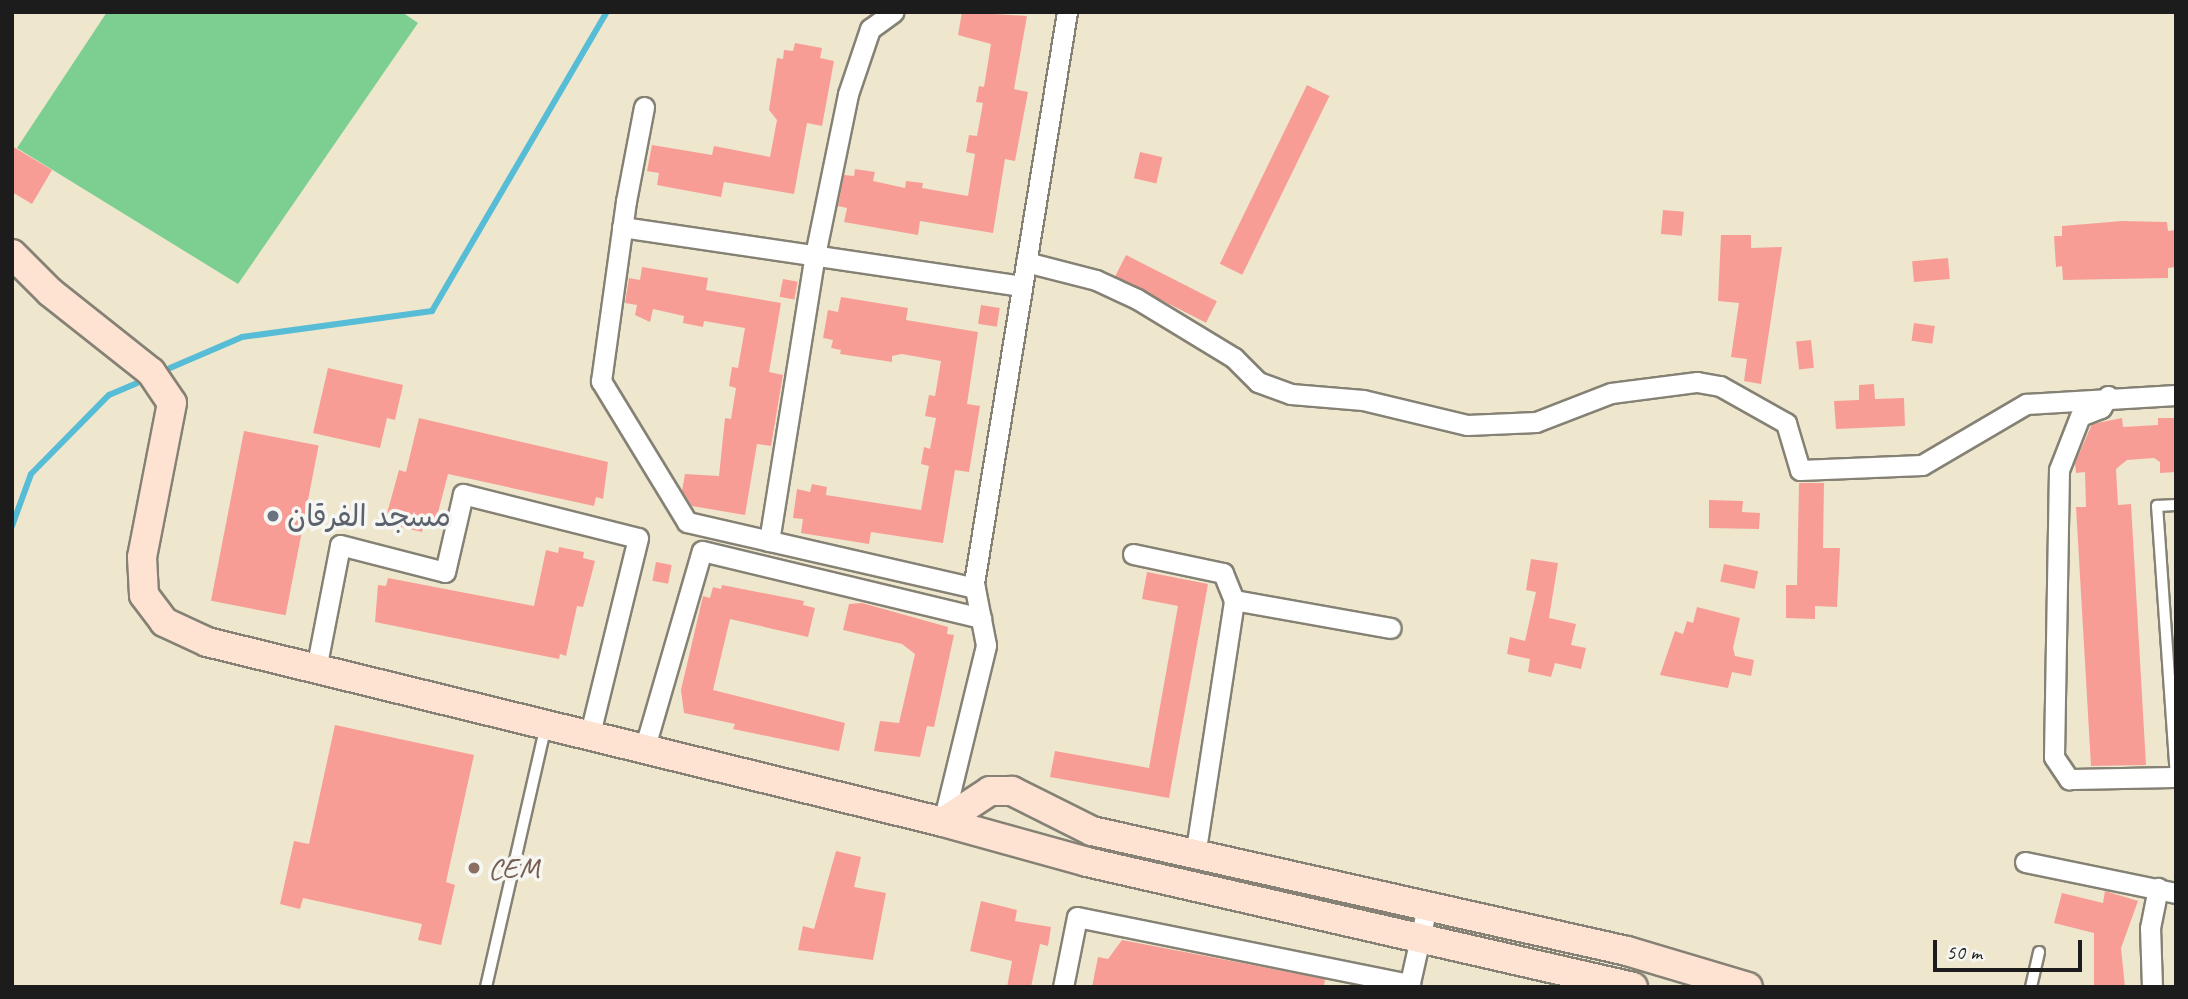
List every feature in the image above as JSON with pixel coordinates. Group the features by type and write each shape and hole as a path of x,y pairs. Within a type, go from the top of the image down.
{"street":[{"path":"769,541 815,255 848,94 870,29 893,12"},
{"path":"943,822 986,645 975,588 1067,12"},
{"path":"644,107 622,227 601,381 687,522 975,588"},
{"path":"622,227 1022,286"},
{"path":"12,254 50,292 152,372 172,402 142,557 144,594 164,622 207,642 943,822 1087,862 1633,987"},
{"path":"1026,262 1096,280 1137,299 1234,358 1258,382 1291,394 1363,400 1467,425 1536,422 1611,393 1697,382 1720,386 1786,423 1800,470 1922,465 2026,404 2108,396 2176,395"},
{"path":"2108,396 2101,408 2080,416 2059,470 2054,757 2069,779 2176,776"},
{"path":"316,669 340,545 445,572 463,494 638,538 589,737"},
{"path":"644,750 702,551 981,618"},
{"path":"1133,554 1223,573 1234,600 1195,856"},
{"path":"1234,600 1391,628"},
{"path":"943,822 990,791 1012,791 1092,831 1627,951 1748,987"},
{"path":"2025,862 2167,891 2150,928 2152,987"},
{"path":"1063,987 1077,917 1409,985 1427,907"}],"lane":[{"path":"2176,505 2157,506 2176,776"},
{"path":"486,987 546,725"},
{"path":"2031,987 2039,952"}],"green space":[{"path":"107,12 402,12 418,23 238,284 17,148"}],"building":[{"path":"962,12 1027,16 1014,89 1028,92 1015,161 1005,159 993,233 920,221 918,235 844,222 847,208 838,206 844,175 854,176 855,169 875,172 873,181 905,188 906,181 923,183 922,188 968,196 975,154 966,152 969,135 977,136 983,103 976,102 979,86 984,87 991,44 958,35"},
{"path":"795,43 822,48 820,58 834,61 822,126 807,123 794,194 724,182 721,197 657,185 659,173 647,171 652,145 712,155 714,146 770,157 777,120 769,110 777,58 783,59 784,50 793,51"},
{"path":"1307,85 1329,96 1242,275 1220,264"},
{"path":"12,146 52,170 32,204 12,192"},
{"path":"1140,152 1162,157 1156,183 1134,178"},
{"path":"1663,210 1684,212 1682,236 1661,234"},
{"path":"2122,221 2167,222 2168,231 2176,230 2176,267 2168,268 2168,278 2063,280 2062,266 2056,267 2054,236 2062,236 2062,226"},
{"path":"1721,235 1751,235 1751,248 1782,247 1761,384 1744,381 1747,359 1731,357 1739,303 1718,301"},
{"path":"1126,255 1217,301 1206,323 1115,276"},
{"path":"1948,258 1950,279 1914,282 1912,261"},
{"path":"642,267 708,278 706,290 781,303 769,372 783,375 771,446 757,444 745,515 692,506 682,491 685,474 719,476 725,418 731,419 736,388 729,386 732,367 738,368 745,328 704,321 703,327 683,323 684,316 653,309 650,322 635,315 637,305 625,303 629,278 640,280"},
{"path":"783,279 798,282 794,300 780,297"},
{"path":"841,297 908,308 906,320 978,332 967,404 980,406 969,472 955,470 943,543 871,532 869,544 801,533 803,519 793,518 797,489 810,492 812,484 827,487 826,495 921,510 929,466 921,464 924,447 930,449 936,418 925,416 929,395 935,396 941,361 902,354 892,356 892,362 840,354 841,350 831,348 833,340 823,338 828,310 838,312"},
{"path":"981,305 1000,308 997,327 978,324"},
{"path":"1914,323 1935,326 1932,344 1911,341"},
{"path":"1811,340 1814,368 1799,369 1796,342"},
{"path":"328,368 403,385 395,420 387,418 380,448 313,433"},
{"path":"1874,384 1875,399 1904,398 1905,426 1836,429 1834,401 1859,400 1859,385"},
{"path":"419,418 608,462 603,499 596,497 594,506 448,474 434,528 423,526 422,532 397,526 398,520 386,517 399,470 406,472"},
{"path":"2122,418 2123,427 2158,425 2158,418 2176,418 2176,472 2160,473 2160,462 2154,458 2127,460 2116,469 2118,505 2131,504 2146,765 2091,766 2076,507 2086,507 2085,472 2076,473 2075,463 2092,424"},
{"path":"244,431 319,446 286,615 211,601"},
{"path":"1799,483 1824,483 1823,548 1840,548 1837,607 1815,606 1815,619 1786,618 1786,585 1797,585"},
{"path":"1709,500 1743,501 1742,512 1760,513 1759,529 1709,528"},
{"path":"559,547 584,552 583,558 595,561 583,607 577,606 566,656 560,654 559,659 375,622 378,585 386,586 388,578 534,606 546,550 558,553"},
{"path":"1531,559 1558,563 1549,618 1576,624 1571,645 1586,648 1581,669 1555,663 1551,677 1528,672 1530,659 1507,654 1510,637 1525,641 1536,592 1526,590"},
{"path":"656,562 672,565 668,584 652,581"},
{"path":"1724,564 1758,571 1754,589 1720,582"},
{"path":"1147,572 1208,584 1169,798 1050,777 1055,751 1149,768 1178,606 1142,599"},
{"path":"722,585 804,601 803,605 815,608 808,637 730,619 713,690 845,723 839,751 733,729 735,724 684,713 681,690 703,596 710,598 713,587 721,589"},
{"path":"862,603 948,627 947,634 954,635 934,727 927,726 920,757 874,751 880,721 899,723 915,654 902,644 843,630 849,604"},
{"path":"1697,607 1740,618 1733,648 1735,656 1754,660 1751,676 1732,672 1728,688 1660,675 1675,631 1683,634 1687,621 1693,623"},
{"path":"335,725 474,755 446,882 455,885 441,945 418,940 422,924 303,898 300,909 280,904 294,841 309,844"},
{"path":"836,851 861,857 854,887 886,893 873,960 798,950 803,926 814,929"},
{"path":"2105,891 2138,901 2121,948 2125,987 2094,987 2094,933 2054,923 2062,893 2103,903"},
{"path":"981,901 1017,910 1015,921 1051,927 1048,946 1040,944 1031,987 1007,987 1012,961 970,951"},
{"path":"1122,940 1325,979 1324,987 1092,987 1098,957 1108,959"}],"waterway":[{"path":"170,368 242,337 432,311 607,12"},
{"path":"12,526 31,474 109,395 137,383"}],"place":[{"name":"مسجد الفرقان","path":"273,516"},
{"name":"CEM","path":"474,868"}]}
